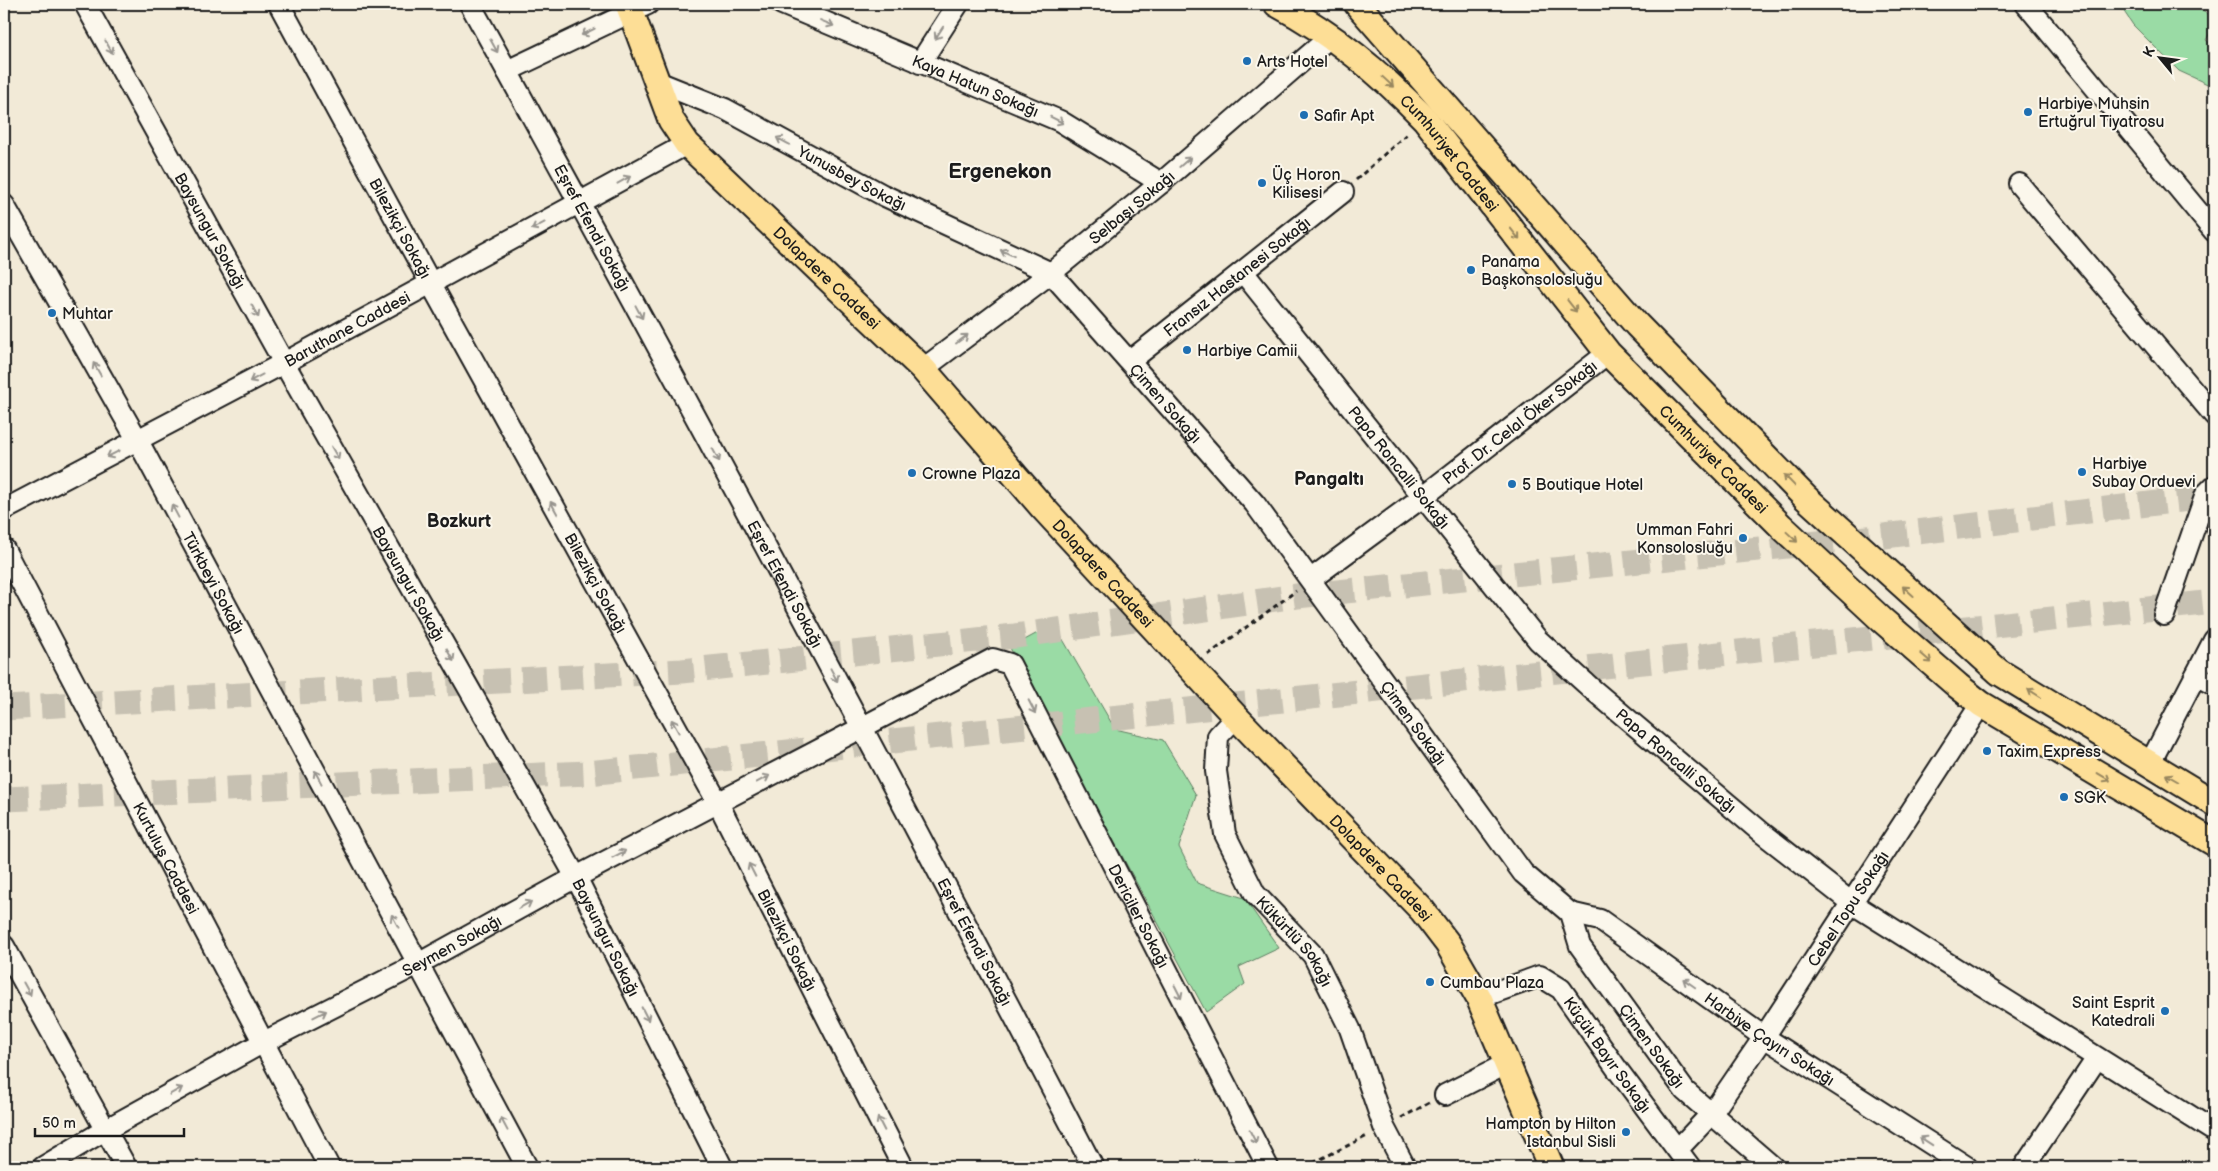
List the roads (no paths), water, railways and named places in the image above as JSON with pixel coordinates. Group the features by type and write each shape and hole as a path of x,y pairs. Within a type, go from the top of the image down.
{"main road":[{"name":"Cumhuriyet Caddesi","path":"1277,4 1331,36 1385,79 1425,119 1608,353 1781,526 1882,620 1958,686 1982,704 2214,843"},
{"path":"1309,4 1432,91"},
{"path":"1357,4 1432,91"},
{"name":"Dolapdere Caddesi","path":"636,6 655,81 671,120 687,144 922,368 1043,508 1236,717 1422,910 1448,944 1479,998 1551,1167"},
{"name":"Cumhuriyet Caddesi","path":"1432,91 1637,325 1806,497 1999,672 2214,803"},
{"path":"2132,793 2149,765"}],"street":[{"name":"Baysungur Sokağı","path":"86,4 284,363 576,877 722,1167"},
{"name":"Bilezikçi Sokağı","path":"278,4 718,803 903,1167"},
{"name":"Eşref Efendi Sokağı","path":"470,4 581,203 862,727 1093,1167"},
{"name":"Kaya Hatun Sokağı","path":"782,4 1060,121 1161,183"},
{"path":"920,63 958,4"},
{"path":"2026,4 2214,230"},
{"path":"508,72 636,6"},
{"name":"Selbaşı Sokağı","path":"922,368 1051,273 1161,183 1331,36"},
{"name":"Yunusbey Sokağı","path":"655,81 724,109 883,195 1051,273"},
{"name":"Baruthane Caddesi","path":"4,510 284,363 687,144"},
{"path":"2019,184 2214,415"},
{"name":"Fransız Hastanesi Sokağı","path":"1130,361 1343,192"},
{"name":"Türkbeyi Sokağı","path":"4,205 138,441 527,1167"},
{"name":"Papa Roncalli Sokağı","path":"1243,272 1538,640 1592,690 1753,826 1853,904 2214,1131"},
{"name":"Çimen Sokağı","path":"1051,273 1255,504 1523,873 1570,913 1580,946 1686,1091 1773,1167"},
{"name":"Prof. Dr. Celal Öker Sokağı","path":"1311,579 1424,496 1608,353"},
{"path":"2164,615 2206,494 2214,486"},
{"name":"Kurtuluş Caddesi","path":"4,549 262,1044 329,1167"},
{"path":"2149,765 2214,640"},
{"name":"Dericiler Sokağı","path":"862,727 1002,661 1268,1167"},
{"path":"2196,675 2214,686"},
{"name":"Cebel Topu Sokağı","path":"1678,1149 1712,1113 1764,1037 1853,904 1982,704"},
{"name":"Kükürtlü Sokağı","path":"1236,717 1218,736 1216,771 1225,834 1255,894 1313,955 1350,1029 1384,1127 1405,1167"},
{"name":"Seymen Sokağı","path":"43,1167 105,1130 262,1044 418,964 576,877 862,727"},
{"name":"Harbiye Çayırı Sokağı","path":"1570,913 1600,920 1764,1037 1967,1167"},
{"path":"4,946 126,1167"},
{"name":"Küçük Bayır Sokağı","path":"1479,998 1540,976 1561,989 1690,1167"},
{"path":"2024,1167 2097,1058"},
{"path":"1445,1095 1506,1064"}],"tunnel":[{"path":"4,708 682,671 1015,636 1297,596 1876,537 2214,496"},
{"path":"4,799 588,773 2214,602"}],"place":[{"name":"Arts Hotel","path":"1247,61"},
{"name":"Harbiye Muhsin Ertuğrul Tiyatrosu","path":"2028,112"},
{"name":"Safir Apt","path":"1304,115"},
{"name":"Üç Horon Kilisesi","path":"1262,183"},
{"name":"Panama Başkonsolosluğu","path":"1471,270"},
{"name":"Muhtar","path":"52,313"},
{"name":"Harbiye Camii","path":"1187,350"},
{"name":"Harbiye Subay Orduevi","path":"2082,472"},
{"name":"Crowne Plaza","path":"912,473"},
{"name":"5 Boutique Hotel","path":"1512,484"},
{"name":"Umman Fahri Konsolosluğu","path":"1743,538"},
{"name":"Taxim Express","path":"1987,751"},
{"name":"SGK","path":"2064,797"},
{"name":"Cumbau Plaza","path":"1430,982"},
{"name":"Saint Esprit Katedrali","path":"2165,1011"},
{"name":"Hampton by Hilton Istanbul Sisli","path":"1626,1132"}],"district":[{"name":"Ergenekon","path":"1000,171"},
{"name":"Pangaltı","path":"1329,478"},
{"name":"Bozkurt","path":"459,521"}]}
